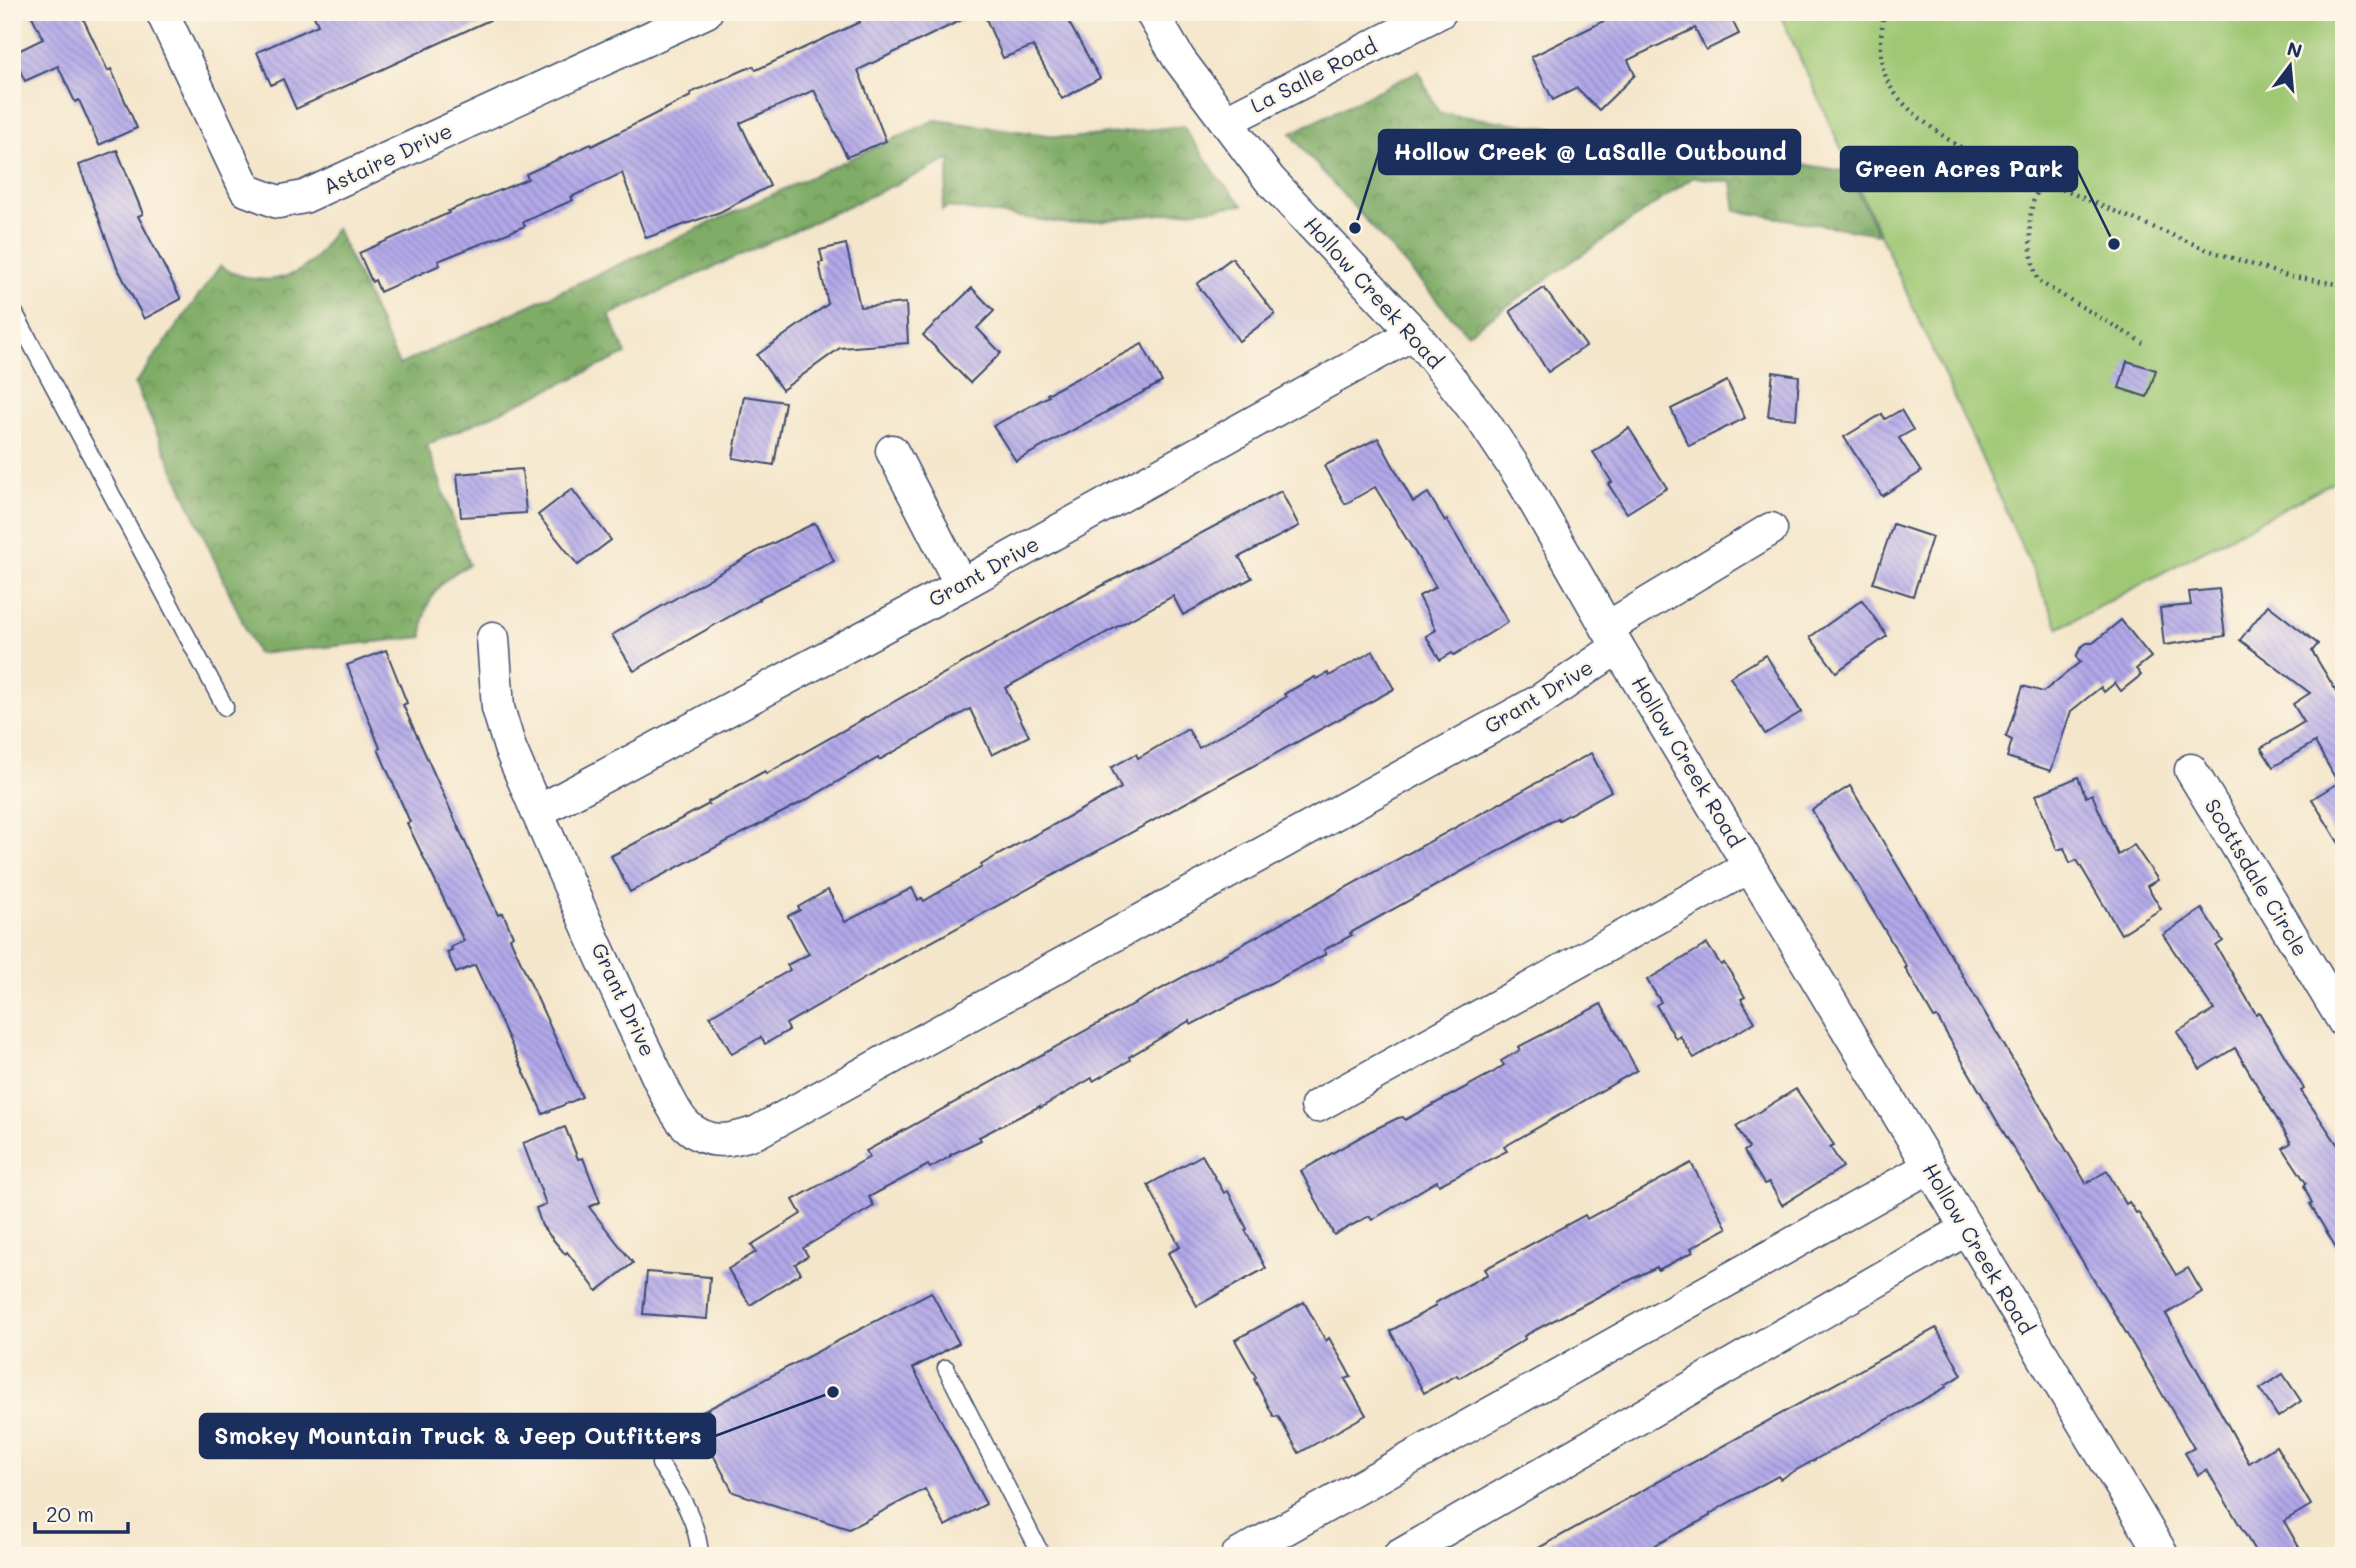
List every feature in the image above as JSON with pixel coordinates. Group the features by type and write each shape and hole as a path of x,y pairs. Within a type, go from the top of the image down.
{"street":[{"name":"Astaire Drive","path":"162,12 246,190 278,202 304,197 706,12"},
{"name":"Hollow Creek Road","path":"1151,12 1179,59 1278,189 1414,333 1491,432 1520,476 1612,637 2162,1556"},
{"name":"La Salle Road","path":"1226,121 1440,12"},
{"name":"Grant Drive","path":"1414,333 961,585 537,812 638,1036 685,1126 708,1139 729,1141 757,1132 1539,701 1612,637 1771,529"},
{"path":"892,450 961,585"},
{"path":"493,638 498,708 510,748 537,812"},
{"name":"Scottsdale Circle","path":"2191,770 2344,1022"},
{"path":"1317,1106 1749,867"},
{"path":"1237,1556 1930,1167"},
{"path":"1399,1556 1967,1229"}],"lane":[{"path":"12,308 225,707"},
{"path":"946,1368 1042,1556"},
{"path":"660,1464 689,1508 700,1556"}],"path":[{"path":"1884,12 1880,43 1886,78 1903,103 1956,145 2208,250 2287,276 2344,285"},
{"path":"2043,181 2032,206 2031,217 2032,266 2038,281 2143,343"}],"green space":[{"path":"1779,12 2344,12 2344,476 2059,628"},
{"path":"1418,71 1439,113 1850,172 1878,234 1736,211 1732,182 1694,177 1467,334 1291,133"},
{"path":"935,120 1071,138 1183,126 1220,180 1243,205 1069,224 948,207 942,210 951,159 609,315 626,354 427,445 469,565 449,577 434,594 425,614 423,637 257,654 135,384 220,266 245,277 283,277 307,266 336,228 399,365"}],"building":[{"path":"30,12 80,12 108,71 111,69 137,128 99,145 79,100 75,102 58,66 25,81 12,54 43,39"},
{"path":"312,12 507,12 296,109 283,79 271,85 257,52 318,25"},
{"path":"873,12 978,12 858,70 886,141 847,157 814,90 740,123 770,186 720,212 646,238 622,173 571,197 573,200 523,222 525,226 438,261 440,265 380,292 375,280 372,282 359,253 449,213 448,211 528,179 526,174 591,144 592,146 691,96 690,93 753,66 756,70 860,22 859,19"},
{"path":"983,12 1063,12 1100,78 1062,99 1033,46 1003,58"},
{"path":"1622,12 1728,12 1739,34 1706,50 1695,28 1628,60 1635,75 1599,110 1577,88 1553,100 1531,57"},
{"path":"117,150 143,214 138,216 181,299 144,319 116,265 79,165"},
{"path":"846,244 860,307 906,303 908,343 840,348 782,390 757,355 828,304 819,263 823,262 820,250"},
{"path":"1232,258 1275,314 1239,341 1197,284"},
{"path":"972,288 994,311 977,328 1001,353 970,383 923,335"},
{"path":"1544,288 1586,346 1548,372 1510,311"},
{"path":"1142,344 1162,382 1016,461 993,426"},
{"path":"2127,361 2156,370 2147,397 2119,388"},
{"path":"1773,372 1799,376 1796,419 1768,416"},
{"path":"1727,381 1745,418 1689,446 1671,409"},
{"path":"744,396 785,402 774,465 733,458"},
{"path":"1901,410 1913,430 1899,438 1921,472 1882,496 1844,437 1882,414 1885,419"},
{"path":"1629,428 1667,488 1627,513 1608,484 1612,482 1593,452"},
{"path":"1378,438 1413,502 1428,493 1508,622 1454,655 1452,653 1440,660 1426,636 1436,630 1419,596 1436,587 1375,487 1345,504 1324,466"},
{"path":"522,469 526,513 461,517 457,474"},
{"path":"572,489 611,540 578,565 538,515"},
{"path":"1281,491 1299,526 1239,557 1252,578 1183,615 1173,596 1005,688 1029,736 992,755 970,709 806,800 630,892 611,856 765,771 766,774 1060,608"},
{"path":"815,523 834,561 759,598 634,671 612,635 763,548"},
{"path":"1893,524 1932,537 1913,596 1873,583"},
{"path":"2219,589 2225,636 2164,645 2160,608 2191,605 2189,592"},
{"path":"1862,600 1887,636 1836,672 1810,637"},
{"path":"2268,605 2318,644 2312,651 2344,704 2344,852 2312,799 2338,783 2315,742 2273,767 2261,748 2304,722 2293,704 2310,693 2240,640"},
{"path":"2121,620 2151,657 2136,669 2141,675 2121,691 2115,683 2104,692 2101,687 2071,711 2051,771 2007,757 2012,740 2006,737 2023,686 2043,692 2080,662 2076,657 2081,647 2093,643"},
{"path":"386,650 407,703 403,705 498,915 503,913 513,936 510,938 582,1097 543,1114 475,965 456,973 447,952 464,941 407,823 410,822 378,749 380,748 347,665"},
{"path":"1373,651 1394,689 867,977 786,1024 789,1030 765,1044 761,1037 732,1054 710,1016 790,970 787,965 809,954 788,916 800,910 798,907 828,890 845,922 912,888 918,900 922,898 924,901 998,855 1121,788 1111,768 1136,754 1138,758 1188,729 1199,748 1286,697 1284,694 1315,677 1316,679 1328,673 1329,676"},
{"path":"1766,655 1801,712 1765,734 1730,677"},
{"path":"1591,753 1611,791 1350,933 1352,935 1324,950 1326,954 1191,1025 1189,1021 1093,1081 1092,1078 1040,1108 979,1137 981,1140 930,1168 928,1165 869,1197 874,1206 803,1248 808,1256 795,1264 801,1273 750,1305 728,1269 756,1252 751,1245 801,1214 793,1200 870,1157 866,1151"},
{"path":"2078,777 2086,797 2092,794 2118,855 2134,845 2158,880 2147,886 2161,909 2121,934 2077,860 2070,863 2064,848 2057,850 2036,795"},
{"path":"1850,786 2086,1183 2107,1171 2126,1204 2129,1202 2136,1213 2138,1212 2176,1275 2188,1268 2202,1292 2166,1314 2249,1463 2276,1446 2311,1505 2284,1521 2304,1556 2258,1556 2207,1470 2198,1475 2185,1453 2194,1448 1937,1017 1934,1018 1905,968 1907,967 1812,810"},
{"path":"2202,909 2223,941 2216,946 2256,1014 2259,1012 2304,1089 2301,1091 2344,1154 2344,1261 2310,1204 2312,1203 2304,1186 2306,1183 2283,1148 2291,1143 2235,1048 2200,1069 2177,1032 2214,1010 2163,935"},
{"path":"1707,944 1721,965 1724,963 1732,975 1745,997 1741,999 1755,1022 1694,1058 1680,1036 1676,1039 1656,1005 1661,1002 1647,980"},
{"path":"1601,1004 1637,1070 1504,1147 1507,1151 1439,1185 1437,1181 1372,1220 1369,1216 1334,1235 1301,1171 1371,1131 1398,1118 1403,1117 1405,1120 1494,1072 1504,1065 1501,1061 1520,1050 1518,1047"},
{"path":"1796,1089 1834,1145 1830,1147 1843,1167 1782,1205 1769,1182 1764,1184 1744,1151 1749,1148 1736,1126"},
{"path":"565,1127 578,1159 583,1158 600,1202 589,1207 633,1263 597,1291 567,1252 565,1254 542,1226 536,1208 546,1204 523,1143"},
{"path":"1202,1155 1224,1193 1228,1191 1266,1268 1197,1306 1168,1253 1180,1247 1148,1185"},
{"path":"1691,1163 1727,1228 1691,1248 1693,1252 1624,1283 1524,1336 1525,1339 1459,1378 1457,1375 1424,1393 1390,1331 1488,1274 1485,1269 1585,1215 1587,1219"},
{"path":"647,1272 710,1277 707,1319 643,1314"},
{"path":"931,1292 959,1343 913,1368 986,1504 945,1526 925,1489 849,1529 733,1492 693,1417"},
{"path":"1304,1302 1326,1341 1329,1338 1344,1364 1351,1377 1345,1379 1366,1415 1299,1453 1278,1416 1274,1417 1235,1340"},
{"path":"1936,1328 1962,1375 1945,1385 1946,1387 1780,1479 1778,1476 1635,1556 1524,1556"},
{"path":"2283,1374 2301,1401 2278,1417 2260,1389"}],"place":[{"name":"Hollow Creek @ LaSalle Outbound","path":"1355,228"},
{"name":"Green Acres Park","path":"2114,244"},
{"name":"Smokey Mountain Truck & Jeep Outfitters","path":"833,1392"}]}
